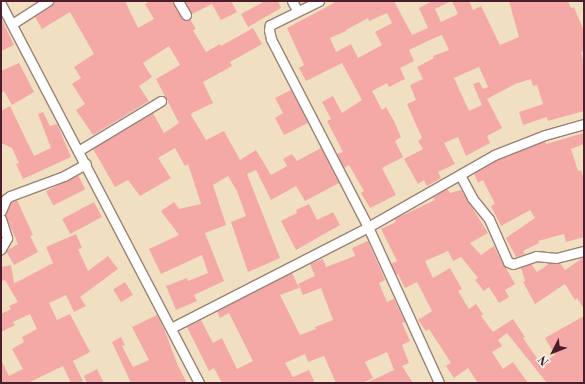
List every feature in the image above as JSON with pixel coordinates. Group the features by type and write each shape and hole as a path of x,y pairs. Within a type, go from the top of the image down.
{"street":[{"path":"12,24 48,1"},
{"path":"178,1 186,15"},
{"path":"292,1 297,10"},
{"path":"319,1 297,10 270,25 269,30 271,39 368,227 439,383"},
{"path":"1,4 86,164 199,383"},
{"path":"78,151 161,101"},
{"path":"171,328 368,227 507,148 584,124"},
{"path":"1,211 6,199 10,196 64,176 86,164"},
{"path":"460,175 472,198 489,219 508,262 513,264 536,256 556,258 584,251"},
{"path":"1,219 7,238 1,249"}],"building":[{"path":"54,1 125,1 138,28 154,19 145,4 150,1 172,1 183,20 186,21 190,19 196,29 193,30 206,52 220,44 221,46 253,28 262,44 230,62 232,66 203,82 213,103 192,113 191,115 206,140 224,131 240,160 256,150 271,175 287,166 283,159 292,154 297,161 321,148 339,183 305,201 296,186 271,200 256,170 247,174 280,258 248,272 231,222 246,216 237,191 228,176 213,185 226,225 205,233 224,281 194,295 197,301 176,310 166,286 187,278 188,281 208,273 202,255 161,274 149,249 179,235 161,211 174,202 179,209 201,204 188,164 185,166 175,148 158,158 171,178 140,196 128,180 115,187 93,149 153,113 164,133 179,123 156,79 180,65 169,46 143,63 152,77 139,86 149,101 93,135 76,110 85,104 72,84 81,78 74,67 94,54 70,12 42,29 35,17 51,6"},
{"path":"185,1 231,1 237,12 221,20 212,4 192,14"},
{"path":"265,1 278,1 281,8 248,27 241,14"},
{"path":"333,1 394,1 412,35 428,28 419,8 432,1 451,1 435,9 441,22 458,14 452,1 469,1 473,10 481,6 500,45 519,37 509,1 568,1 571,8 574,7 584,31 584,51 581,52 584,63 584,111 548,121 547,117 523,125 519,112 543,104 537,85 533,86 531,79 515,84 487,99 502,128 487,136 490,143 466,156 458,137 444,143 455,164 438,172 441,178 427,186 424,180 418,184 404,159 423,149 418,141 422,138 407,104 416,100 410,85 423,79 417,67 434,58 433,56 449,50 442,35 434,38 409,50 414,61 400,68 405,79 389,87 387,83 372,91 382,110 386,107 394,121 401,137 395,141 403,157 382,168 396,195 370,208 361,193 364,191 349,165 344,168 337,154 343,152 327,121 331,119 322,102 333,96 342,113 362,100 342,63 306,81 299,68 304,65 287,28 334,3","holes":["387,13 392,23 375,32 382,45 358,58 351,44 336,52 330,38 346,31 368,18 369,21","479,67 488,87 483,89 479,82 473,84 482,105 469,111 454,78"]},
{"path":"1,18 14,45 1,51"},
{"path":"19,63 34,92 12,105 4,91 1,93 1,71"},
{"path":"291,90 308,123 284,135 275,118 283,113 275,98"},
{"path":"10,106 34,156 51,148 38,114 43,112 50,126 57,124 71,157 23,179 16,164 19,163 12,148 1,143 1,111"},
{"path":"584,133 584,144 571,149 578,171 581,170 584,179 584,237 566,242 564,234 538,241 539,243 523,251 525,254 516,257 506,238 535,218 530,210 501,226 491,206 495,204 483,180 478,183 474,173 497,160 545,141 546,144"},
{"path":"78,175 85,189 53,206 46,191"},
{"path":"447,189 450,193 461,190 488,233 470,243 481,255 494,246 515,284 505,290 509,297 499,303 489,287 484,291 475,280 478,278 461,257 453,261 448,251 425,261 433,278 450,268 462,289 458,291 469,309 476,304 483,314 481,316 493,332 513,319 525,337 523,338 541,364 555,355 545,338 584,316 584,383 547,383 507,333 498,340 502,346 492,352 503,369 513,362 528,383 478,383 468,368 454,378 446,366 451,363 429,329 426,331 418,320 432,311 417,282 405,288 391,264 397,261 381,229 396,222 395,219 435,200 433,197"},
{"path":"17,200 33,235 30,236 38,252 14,265 6,251 18,244 5,215 11,203"},
{"path":"94,202 102,217 70,234 62,219"},
{"path":"309,204 317,220 333,212 340,225 296,250 281,221 297,213 296,210"},
{"path":"76,234 82,248 78,249 88,271 108,256 118,269 80,297 86,306 74,312 66,295 49,303 57,320 70,314 90,352 73,361 83,381 79,383 71,383 63,366 28,383 1,383 1,360 9,376 23,369 12,349 24,342 22,337 37,329 30,314 13,322 15,325 1,332 1,314 11,309 9,306 18,302 5,280 1,281 1,267 11,265 14,283 19,281 53,263 46,247"},
{"path":"368,241 385,280 379,283 387,302 394,299 405,322 402,323 410,341 402,345 409,363 402,366 413,383 366,383 394,370 387,352 365,362 373,378 363,383 336,383 324,356 308,362 305,354 285,363 293,377 309,370 315,383 222,383 214,368 209,371 187,327 201,320 213,343 222,338 237,369 253,361 229,313 220,318 217,311 292,273 299,288 280,295 300,335 316,329 315,327 333,320 321,288 303,295 298,284 315,276 310,264 323,259 326,267 355,256 352,248"},
{"path":"584,257 584,309 577,298 575,300 565,284 535,304 523,282 525,281 521,268 531,264 537,272 550,263 560,263 565,270"},
{"path":"125,282 133,295 121,302 113,289"},
{"path":"157,315 178,366 187,383 131,383 112,342 121,337 125,345 122,346 133,367 149,360 132,327"},
{"path":"97,369 104,383 87,383 84,376"}]}
